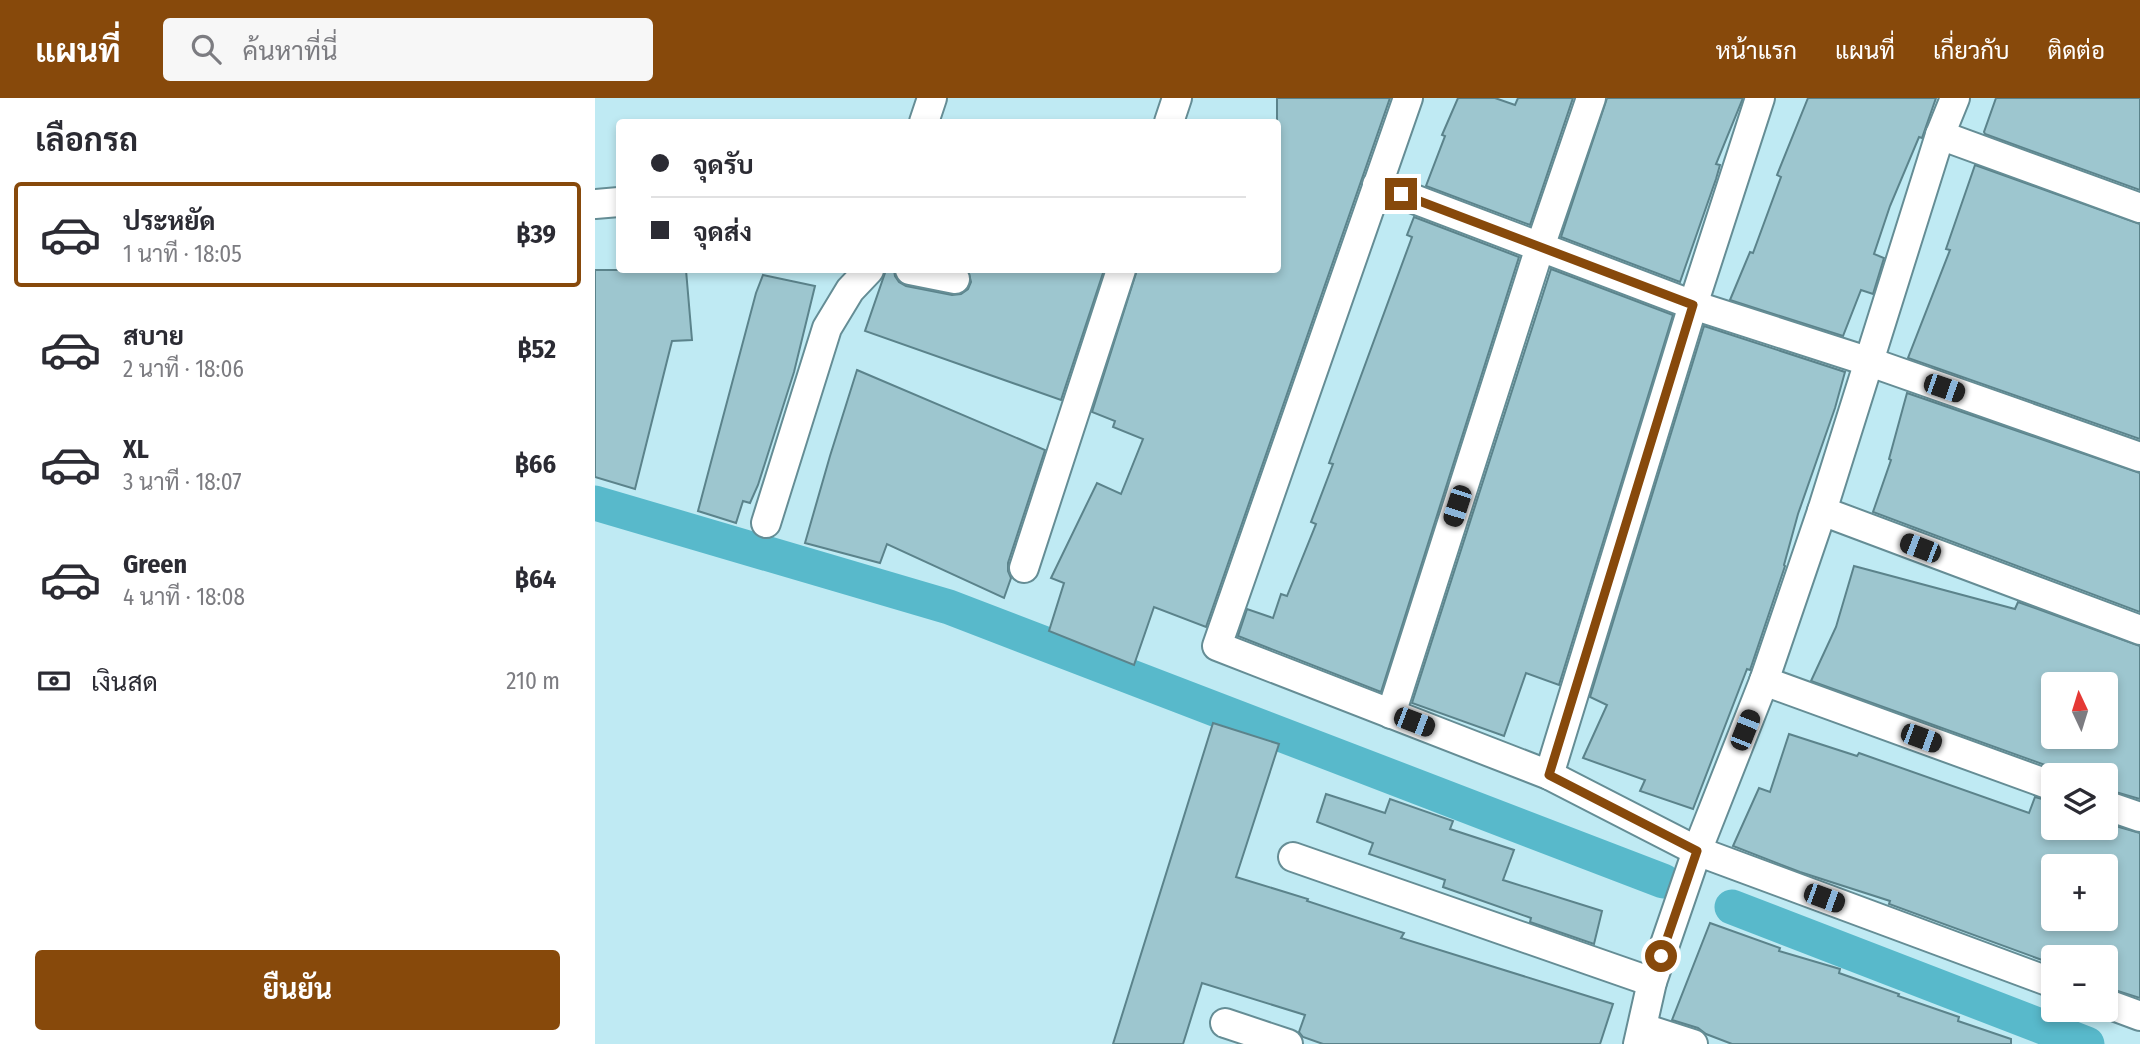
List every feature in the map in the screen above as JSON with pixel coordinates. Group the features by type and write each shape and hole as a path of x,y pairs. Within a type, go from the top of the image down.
{"street":[{"path":"925,119 932,98"},
{"path":"1170,119 1177,98"},
{"path":"1408,98 1217,646 1549,775 1697,851 2041,979"},
{"path":"1391,714 1540,247 1591,98"},
{"path":"1549,775 1693,305 1760,98"},
{"path":"1693,1044 1640,1036 1653,982 1697,851 1764,681 1822,511 1940,135 1955,98"},
{"path":"1940,135 2140,208"},
{"path":"1377,185 1693,305 1870,362 2140,457"},
{"path":"595,204 616,202"},
{"path":"766,523 827,328 850,290 866,273"},
{"path":"925,273 955,279"},
{"path":"1024,568 1120,273"},
{"path":"1822,511 2140,630"},
{"path":"1764,681 2041,782"},
{"path":"2118,809 2140,817"},
{"path":"1293,857 1653,982"},
{"path":"2118,1008 2140,1016"},
{"path":"1225,1023 1288,1044"}],"building":[{"path":"1277,98 1390,98 1206,627 1154,607 1134,665 1049,631 1064,583 1051,578 1097,483 1121,494 1143,439 1113,427 1115,421 1092,412 1136,273 1281,273 1281,119 1277,119"},
{"path":"1458,98 1495,98 1515,105 1518,98 1573,98 1530,225 1426,186 1445,136 1442,135"},
{"path":"1607,98 1743,98 1716,164 1720,165 1716,179 1680,282 1561,237"},
{"path":"1808,98 1936,98 1922,138 1919,137 1890,206 1874,254 1884,258 1873,294 1861,290 1843,336 1730,300 1750,252 1753,253 1781,177 1777,175"},
{"path":"1996,98 2140,98 2140,190 1985,134"},
{"path":"1975,165 2140,224 2140,439 1908,358 1950,250 1946,249"},
{"path":"1414,217 1519,257 1381,692 1238,636 1247,609 1273,618 1281,594 1287,596 1316,524 1311,522 1333,464 1329,463 1412,237 1407,235"},
{"path":"1551,269 1673,315 1559,685 1526,673 1504,736 1412,703"},
{"path":"595,270 616,270 616,273 686,273 692,340 672,341 635,489 595,477"},
{"path":"885,273 894,273 899,282 906,286 952,295 961,294 968,289 971,282 969,273 1103,273 1061,400 865,331"},
{"path":"763,275 815,286 794,372 758,485 750,503 743,501 736,523 698,511"},
{"path":"1704,326 1845,372 1750,670 1747,669 1693,809 1640,791 1645,780 1583,758 1607,705 1590,697"},
{"path":"857,370 1045,450 1008,563 1011,578 1004,598 887,544 880,563 805,543"},
{"path":"1907,393 2140,473 2140,612 1873,512 1891,460 1889,459"},
{"path":"1854,566 2015,609 2018,602 2140,646 2140,799 2118,793 2118,763 2041,764 1811,681 1836,627"},
{"path":"1213,723 1279,744 1236,877 1404,933 1401,938 1613,1004 1600,1044 1323,1044 1303,1037 1299,1032 1305,1015 1202,983 1183,1044 1113,1044"},
{"path":"1789,734 1857,756 1859,753 2029,813 2035,797 2041,799 2041,840 2118,840 2118,827 2140,833 2140,998 2118,991 2118,945 2041,945 2041,960 1889,904 1890,901 1800,872 1733,846 1759,788 1770,792"},
{"path":"1326,794 1385,813 1390,799 1453,821 1450,829 1514,850 1503,880 1602,911 1594,944 1443,887 1445,880 1369,854 1373,843 1317,822"},
{"path":"1710,923 1780,948 1779,951 1840,969 1839,973 1959,1017 1958,1021 2011,1039 2011,1044 1732,1044 1706,1034 1698,1028 1672,1020"}],"waterway":[{"path":"595,503 949,607 1663,881"},
{"path":"1732,907 2087,1044"}],"route":[{"path":"1401,194 1693,305 1549,775 1697,851 1661,956"}]}
